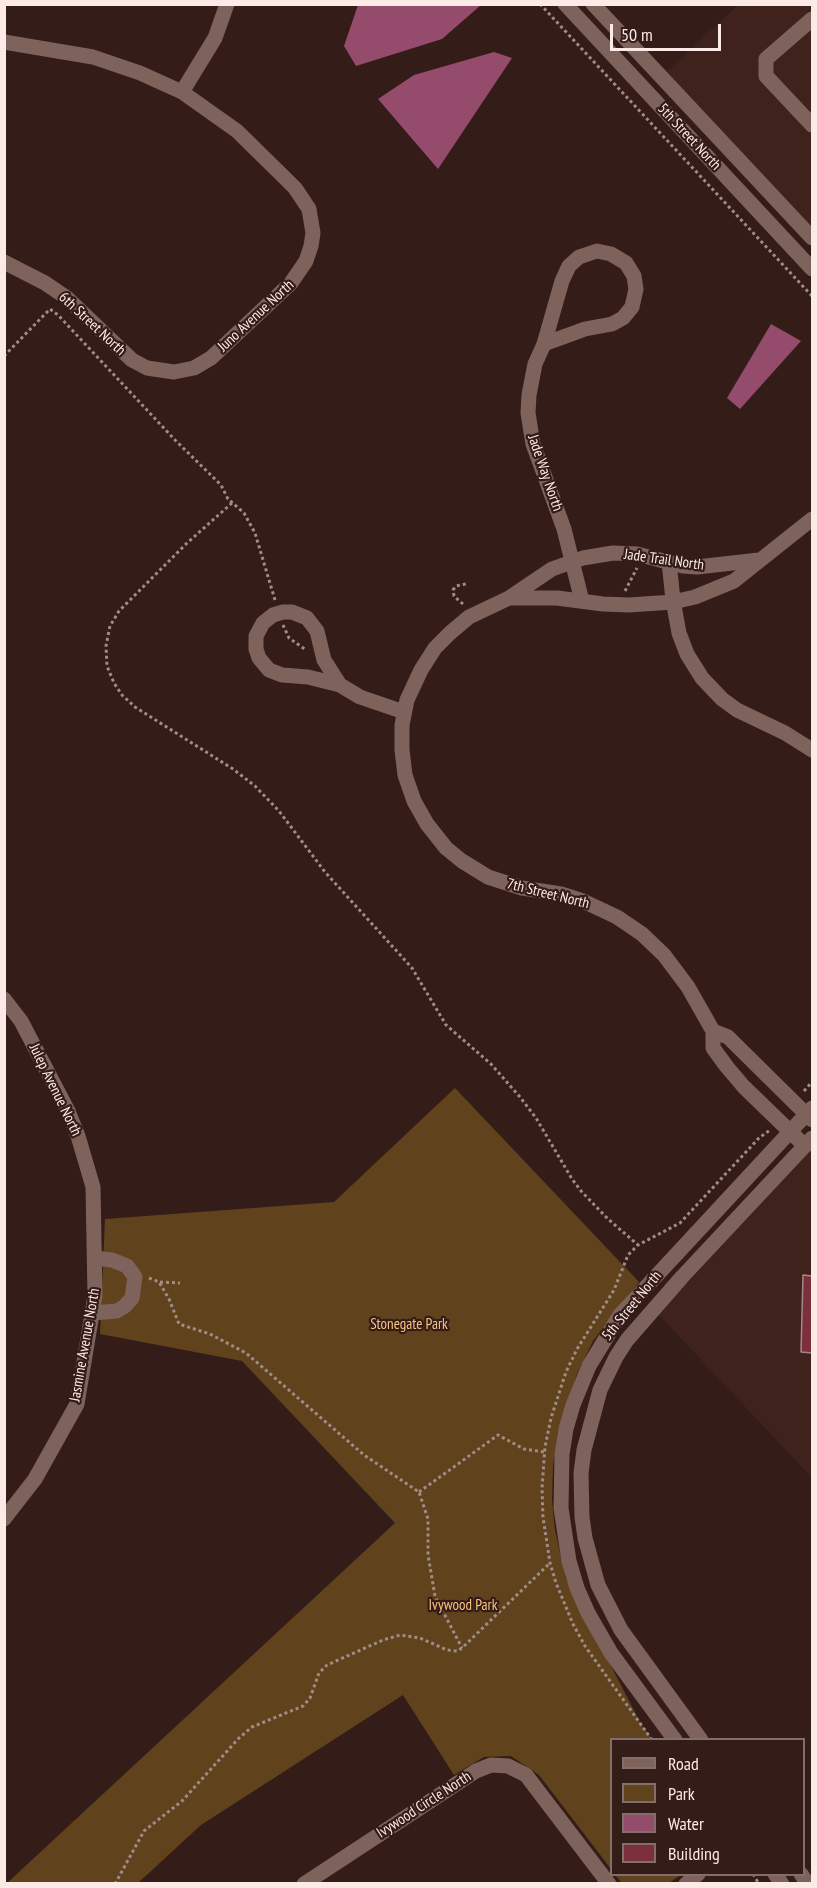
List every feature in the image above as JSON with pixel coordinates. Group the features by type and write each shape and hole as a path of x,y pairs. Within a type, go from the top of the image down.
{"street":[{"path":"4,42 65,50 105,60 182,92 215,38 227,4"},
{"name":"5th Street North","path":"565,4 813,269"},
{"name":"5th Street North","path":"593,4 813,238"},
{"path":"813,19 766,59 766,76 813,126"},
{"name":"Juno Avenue North","path":"147,368 174,372 187,370 206,362 291,284 304,266 311,246 312,227 309,209 295,188 245,139 182,92"},
{"name":"Jade Way North","path":"544,344 585,329 612,324 623,318 632,307 636,289 634,276 629,266 616,256 602,252 587,253 575,260 563,277 544,344 531,378 528,404 536,453 561,518 582,602"},
{"name":"6th Street North","path":"4,262 45,283 67,298 127,357 147,368"},
{"name":"Jade Trail North","path":"509,598 551,597 582,602 630,605 673,602 695,597 729,584 812,520"},
{"name":"Jade Trail North","path":"404,712 418,675 440,642 469,617 509,598 544,573 573,561 602,554 646,556 689,567 759,560"},
{"path":"669,562 679,633 696,671 708,686 737,710 785,733 813,750"},
{"path":"340,685 327,666 318,634 311,621 297,613 287,612 273,615 263,623 256,636 256,649 259,658 269,670 282,675 308,677 340,685 360,697 404,712"},
{"name":"7th Street North","path":"404,712 402,750 408,784 422,816 446,848 470,867 488,877 522,888 561,894 583,901 608,912 634,928 678,971 713,1031 713,1048 727,1067 744,1087 790,1131 809,1142"},
{"name":"Julep Avenue North","path":"4,999 21,1021 68,1112 78,1136 93,1187"},
{"name":"7th Street North","path":"713,1031 728,1037 811,1114"},
{"name":"5th Street North","path":"674,1738 611,1653 588,1613 577,1587 568,1561 561,1508 562,1454 566,1429 589,1366 620,1315 790,1131 811,1114"},
{"name":"5th Street North","path":"700,1738 621,1630 598,1585 585,1538 582,1517 581,1473 587,1431 600,1390 627,1340 660,1301 809,1142"},
{"name":"Jasmine Avenue North","path":"4,1519 35,1479 77,1404 95,1296 93,1187"},
{"path":"93,1313 117,1311 126,1306 132,1298 135,1277 127,1266 112,1260 95,1258"},
{"name":"Ivywood Circle North","path":"304,1884 476,1771 492,1765 508,1766 526,1775 609,1884"}],"path":[{"path":"540,4 813,296"},
{"path":"4,356 50,309 73,330 175,440 221,485 226,498 244,513 252,525 277,604"},
{"path":"232,503 186,544 119,610 110,626 106,646 106,666 114,683 122,695 135,707 233,769 255,786 279,811 325,872 412,968 446,1025 491,1064 520,1097 536,1118 576,1185 608,1219 638,1245"},
{"path":"623,596 639,563"},
{"path":"466,584 455,587 453,591 455,597 466,607"},
{"path":"281,621 288,637 307,651"},
{"path":"803,1092 813,1082"},
{"path":"651,1738 585,1646 564,1605 550,1563 543,1517 544,1452 551,1418 566,1372 577,1349 614,1290 628,1255 638,1245 680,1223 759,1138 772,1129"},
{"path":"135,1277 180,1283"},
{"path":"159,1282 179,1324 210,1334 246,1353 364,1455 419,1492 428,1520 428,1555 435,1596 462,1648"},
{"path":"419,1492 498,1435 524,1449 544,1452"},
{"path":"115,1884 144,1831 182,1801 239,1738 252,1727 303,1706 310,1698 320,1673 327,1665 393,1636 409,1635 451,1651 462,1648 550,1563"}],"shaded area":[{"path":"738,5 812,5 812,227 666,72"},
{"path":"812,1149 812,1478 658,1314"}],"green space":[{"path":"455,1088 639,1282 593,1341 577,1374 558,1431 553,1466 552,1500 555,1530 566,1579 641,1724 651,1738 610,1738 610,1868 539,1775 511,1756 484,1757 454,1775 403,1695 201,1825 138,1883 6,1884 395,1523 242,1361 100,1334 105,1219 334,1202"},
{"path":"616,1876 679,1876 667,1884 622,1883"}],"water":[{"path":"358,4 481,5 442,39 356,66 344,46"},
{"path":"494,52 512,58 438,169 378,99 414,75"},
{"path":"771,324 801,341 740,409 727,398"}],"building":[{"path":"803,1275 812,1276 812,1353 801,1352"}],"park label":[{"name":"Stonegate Park","path":"409,1325"},
{"name":"Ivywood Park","path":"463,1606"}]}
